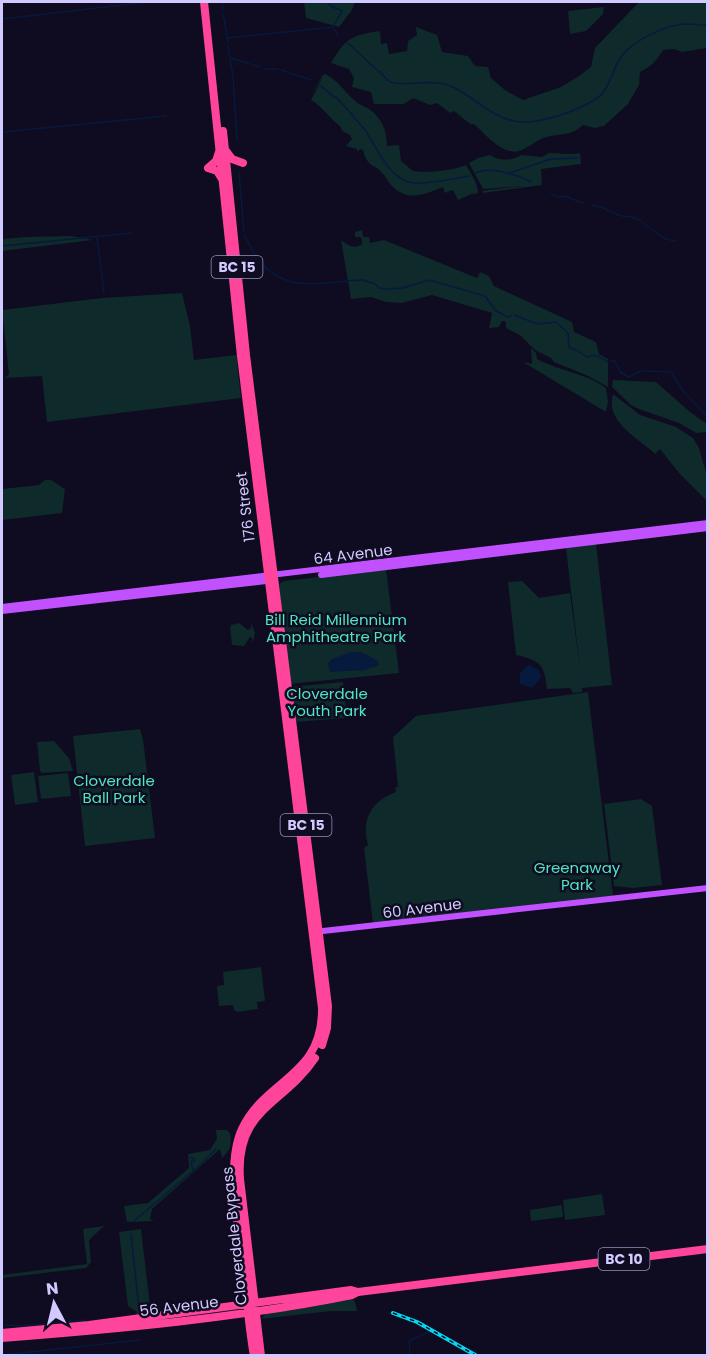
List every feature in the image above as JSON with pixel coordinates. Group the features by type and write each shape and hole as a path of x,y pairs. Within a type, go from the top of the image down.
{"highway":[{"name":"BC 15","path":"206,2 270,578 317,934"},
{"path":"222,150 232,159 243,163 234,168 226,180 217,171 208,168 216,161 222,150"},
{"name":"176 Street","path":"226,180 249,425 248,440 243,446 247,447 252,454 270,578"},
{"name":"Cloverdale Bypass","path":"254,1356 240,1179 241,1147 248,1128 257,1116 304,1072 317,1054 326,1033 317,934"},
{"name":"56 Avenue","path":"2,1333 313,1303 357,1292 708,1249"},
{"path":"250,1294 268,1306 253,1323 234,1310 250,1294"},
{"name":"56 Avenue","path":"2,1338 60,1334 234,1310"},
{"name":"Cloverdale Bypass","path":"253,1323 261,1356"}],"main road":[{"name":"64 Avenue","path":"2,609 270,578 351,566 708,526"},
{"name":"64 Avenue","path":"2,609 173,592 223,582 333,573 708,526"},
{"path":"333,573 349,569 351,566"},
{"name":"60 Avenue","path":"317,934 708,888"},
{"name":"60 Avenue","path":"317,934 532,909"}],"green space":[{"path":"304,2 355,2 339,27 306,18"},
{"path":"639,2 707,2 707,48 682,52 674,49 663,50 653,63 640,72 639,85 628,104 604,126 595,128 583,125 569,133 543,138 516,152 503,148 474,124 470,124 454,111 450,113 437,103 430,105 413,98 404,104 374,104 371,92 352,87 354,78 349,69 331,63 345,43 355,37 380,31 381,44 387,43 389,54 407,51 408,41 417,35 416,27 437,35 442,52 468,56 475,66 488,67 491,78 505,90 523,100 561,87 591,67 595,48"},
{"path":"604,7 603,14 586,31 570,34 568,11"},
{"path":"323,75 337,82 356,102 377,116 385,130 387,146 399,145 401,161 413,171 440,171 466,165 476,182 478,191 458,200 453,190 445,193 443,187 417,195 397,191 379,170 369,163 363,150 360,149 358,152 357,149 346,146 352,139 350,135 342,131 340,126 311,100 323,77 309,99"},
{"path":"549,153 580,153 581,164 541,169 542,185 483,193 482,191 523,186 483,189 469,163 490,155 506,160 521,155 542,157"},
{"path":"362,230 363,237 369,237 370,243 384,240 477,278 480,272 489,276 494,286 572,322 574,332 596,342 599,354 608,359 608,387 554,362 535,350 520,335 506,328 506,322 502,321 499,327 489,328 492,313 432,295 402,303 386,302 371,297 351,299 341,240 351,246 359,246 362,244 362,239 355,237 355,232"},
{"path":"71,236 93,240 2,251 2,239"},
{"path":"182,293 190,326 194,360 237,355 241,398 47,422 42,376 5,378 9,374 2,310 102,298"},
{"path":"531,348 536,353 537,359 590,379 606,388 608,402 606,412 523,362 532,364"},
{"path":"613,380 656,382 707,424 707,432 696,433 679,423 631,405 612,387"},
{"path":"613,394 640,415 676,427 693,438 699,448 707,476 707,501 679,473 660,449 655,454 624,428 614,413"},
{"path":"45,480 51,480 65,489 62,513 2,520 2,489 39,485"},
{"path":"596,544 612,685 582,688 582,692 573,693 570,688 547,689 540,665 531,659 516,655 508,582 522,581 539,598 570,593 580,669 566,548"},
{"name":"Bill Reid Millennium Amphitheatre Park","path":"386,569 399,673 289,684 279,584 284,581"},
{"path":"239,623 248,630 251,628 251,623 255,633 253,643 250,637 244,646 232,645 230,628 231,625"},
{"name":"Cloverdale Youth Park","path":"343,682 347,718 295,722 290,687"},
{"name":"Greenaway Park","path":"588,692 613,896 373,924 364,848 368,845 366,827 374,806 396,792 395,787 398,787 393,737 416,716"},
{"name":"Cloverdale Ball Park","path":"140,729 155,838 85,846 73,736"},
{"path":"54,741 69,758 73,771 42,773 40,771 37,742"},
{"path":"34,772 38,802 15,805 11,775"},
{"path":"68,773 71,796 41,799 38,776"},
{"path":"641,799 652,806 662,885 633,888 614,886 604,804"},
{"path":"261,967 265,1001 257,1002 258,1009 237,1012 233,1005 219,1006 217,986 224,985 223,972"},
{"path":"216,1130 227,1130 230,1133 230,1147 222,1158 220,1149 152,1209 150,1219 154,1221 127,1222 124,1206 148,1203 189,1168 188,1154 210,1150 217,1139"},
{"path":"602,1194 605,1215 565,1220 563,1200"},
{"path":"562,1205 563,1217 531,1221 530,1210"},
{"path":"104,1226 89,1240 91,1262 86,1268 2,1278 2,1275 87,1264 83,1229"},
{"path":"141,1229 151,1314 135,1315 137,1312 128,1306 119,1232"},
{"path":"352,1298 357,1311 331,1311 261,1319 266,1313"}],"water":[{"path":"351,652 361,652 378,661 379,665 365,670 330,672 328,663 332,659"},
{"path":"529,665 539,670 541,677 533,688 520,684 520,673"}],"waterway":[{"path":"2,19 148,2"},
{"path":"222,2 223,9"},
{"path":"326,2 342,11 333,27"},
{"path":"223,13 228,43"},
{"path":"348,43 390,82 445,84 503,118 531,122 567,113 599,96 605,90 623,54 632,45 646,37 678,25 708,25"},
{"path":"227,38 333,27 338,35"},
{"path":"228,46 233,76 237,140"},
{"path":"231,58 250,64"},
{"path":"253,65 260,67"},
{"path":"265,69 278,69"},
{"path":"281,70 311,80"},
{"path":"320,85 337,98 355,118 383,160 401,179 421,183 470,176"},
{"path":"2,132 166,116"},
{"path":"507,174 551,159 578,158"},
{"path":"475,173 488,170 503,172 531,182"},
{"path":"239,172 244,232"},
{"path":"551,193 557,197 564,196 583,203"},
{"path":"592,205 641,221"},
{"path":"643,223 665,239 676,241"},
{"path":"2,246 132,233"},
{"path":"244,235 258,259 269,271 294,282 320,284 363,280 379,288 387,289 403,288 429,280 485,296 495,310 507,317 511,316"},
{"path":"97,238 104,293"},
{"path":"514,315 538,324 556,322 568,333 569,347 576,350"},
{"path":"578,351 587,357 596,356 608,362"},
{"path":"610,361 615,361 620,372 629,377 640,371"},
{"path":"642,371 671,372 683,391 708,417"},
{"path":"134,1221 216,1149"},
{"path":"191,1157 195,1160 191,1162 193,1170"},
{"path":"131,1234 139,1309"},
{"path":"6,1325 20,1326 85,1320"},
{"path":"410,1356 409,1341 429,1332"},
{"path":"2,1355 140,1340"}],"railway":[{"path":"393,1313 417,1322 477,1356"}]}
